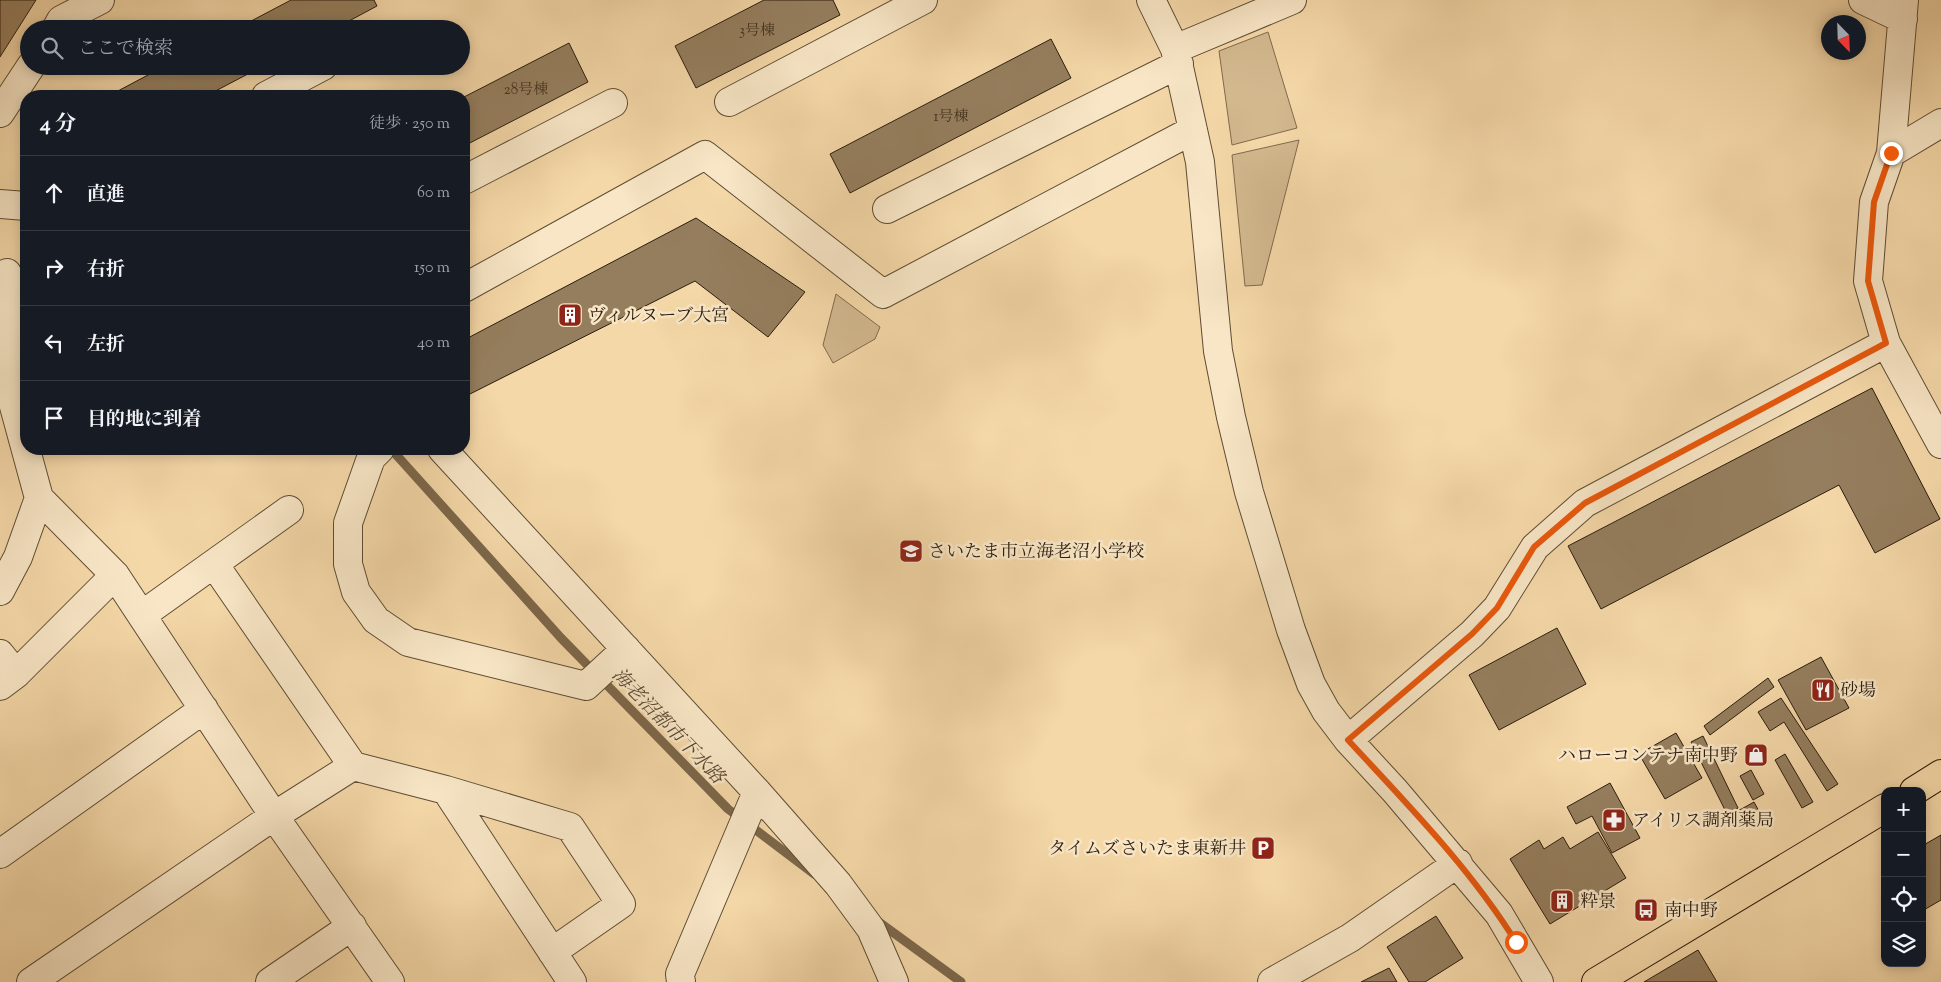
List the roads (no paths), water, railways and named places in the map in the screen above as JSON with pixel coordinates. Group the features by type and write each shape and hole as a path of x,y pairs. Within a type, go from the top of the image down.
{"main road":[{"path":"1920,787 1941,774"},
{"path":"1596,982 1881,810"}],"street":[{"path":"61,20 100,0"},
{"path":"729,102 923,0"},
{"path":"1151,0 1177,56 1200,162 1218,351 1235,436 1291,630 1312,684 1326,711 1348,740 1458,863 1499,914 1539,982"},
{"path":"887,209 1177,56 1292,0"},
{"path":"1864,0 1903,9 1891,153 1874,202 1868,281 1886,343 1941,444"},
{"path":"0,113 25,75"},
{"path":"277,90 306,75"},
{"path":"470,177 613,103"},
{"path":"1891,153 1941,123"},
{"path":"470,285 705,155 883,294 1193,130"},
{"path":"0,204 20,206"},
{"path":"11,273 6,377 17,445"},
{"path":"1348,740 1472,634 1497,608 1534,547 1585,503 1886,343"},
{"path":"21,455 39,498 115,575 274,816 390,982"},
{"path":"374,455 371,458 348,524 348,564 356,592 376,620 408,642 586,686 626,649"},
{"path":"448,455 757,792 838,884 871,929 894,982"},
{"path":"0,591 18,557 39,498"},
{"path":"142,615 289,510"},
{"path":"214,564 353,766 446,790 570,828 621,904 552,952"},
{"path":"5,671 115,575"},
{"path":"0,854 204,709"},
{"path":"31,982 274,816 353,766"},
{"path":"446,790 572,982"},
{"path":"681,982 680,974 757,792"},
{"path":"1272,982 1350,938 1458,863"},
{"path":"270,982 352,926"}],"waterway":[{"name":"海老沼都市下水路","path":"9,305 20,306"},
{"name":"海老沼都市下水路","path":"396,455 561,638 728,809 814,874"},
{"name":"海老沼都市下水路","path":"876,920 961,982"}],"place":[{"name":"ヴィルヌーブ大宮","path":"570,315"},
{"name":"さいたま市立海老沼小学校","path":"911,551"},
{"name":"砂場","path":"1823,690"},
{"name":"ハローコンテナ南中野","path":"1756,755"},
{"name":"アイリス調剤薬局","path":"1614,820"},
{"name":"タイムズさいたま東新井","path":"1263,848"},
{"name":"粋景","path":"1562,901"},
{"name":"南中野","path":"1646,910"}]}
